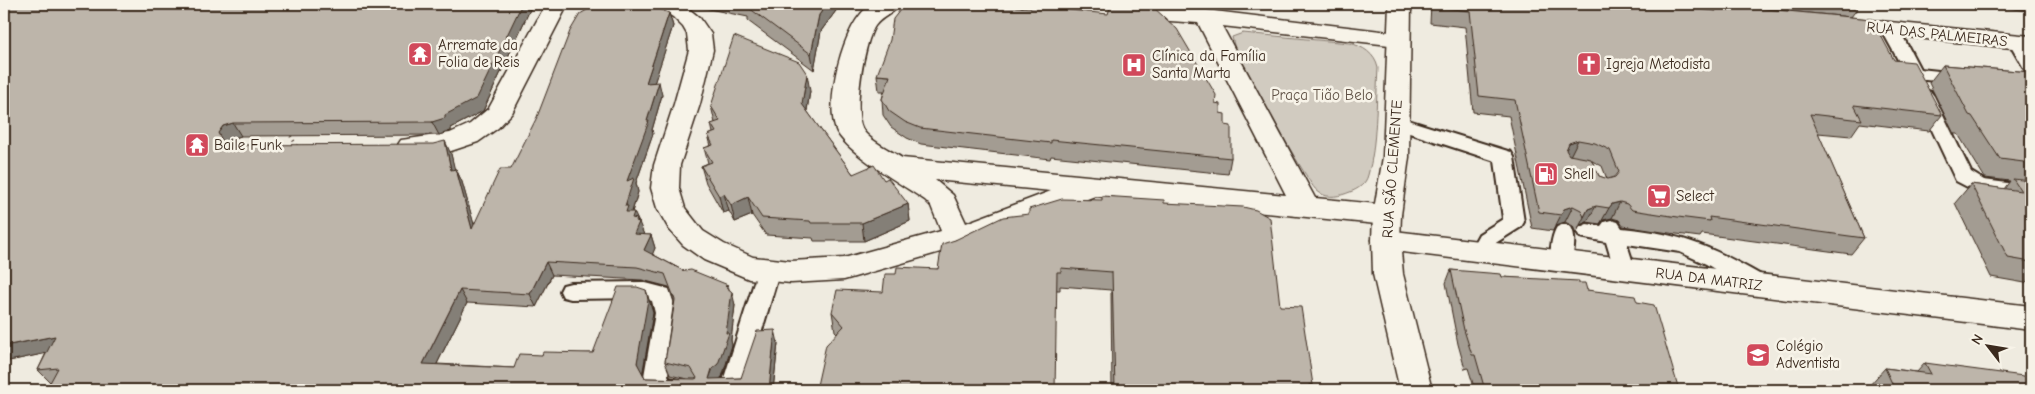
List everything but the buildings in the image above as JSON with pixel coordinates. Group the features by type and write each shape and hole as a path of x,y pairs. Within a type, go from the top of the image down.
{"street":[{"path":"383,146 439,146 477,133 489,124 500,113 556,4"},
{"path":"666,4 681,12 692,23 699,34 701,50 687,104 667,165 665,188 671,208 679,222 693,238 714,252 749,268 791,272 844,269 958,236 1093,186"},
{"path":"890,4 868,19 861,29 854,48 848,88 847,122 850,132 859,142 935,193 943,202 958,236"},
{"path":"1032,4 1206,17 1398,39"},
{"name":"RUA SÃO CLEMENTE","path":"1400,4 1398,123 1396,157 1387,228 1388,274 1416,390"},
{"path":"1206,17 1306,208"},
{"name":"RUA DAS PALMEIRAS","path":"1822,22 2024,43"},
{"name":"RUA DA MATRIZ","path":"898,167 1306,208 1479,252 2031,318"}],"lane":[{"path":"1890,29 1963,176 1979,186 2031,193"},
{"path":"2024,43 2031,66"},
{"path":"1914,74 1983,80"},
{"path":"1398,123 1510,157 1523,223 1486,238 1479,252"},
{"path":"1612,231 1624,269"},
{"path":"1587,232 1612,231 1697,250 1761,286"},
{"path":"1561,262 1564,232"},
{"path":"726,390 734,384 769,270"},
{"path":"571,291 642,290 661,295 666,313 656,376 662,387 687,390"}],"path":[{"path":"283,125 297,146"}],"green space":[{"name":"Praça Tião Belo","path":"1243,33 1349,43 1359,46 1371,55 1378,68 1375,137 1368,175 1361,186 1338,196 1331,196 1323,195 1313,186 1286,142 1235,49 1232,37"}],"place":[{"name":"Arremate da Folia de Reis","path":"420,54"},
{"name":"Igreja Metodista","path":"1589,64"},
{"name":"Clínica da Família Santa Marta","path":"1134,65"},
{"name":"Baile Funk","path":"197,145"},
{"name":"Shell","path":"1546,174"},
{"name":"Select","path":"1659,196"},
{"name":"Colégio Adventista","path":"1758,355"}]}
